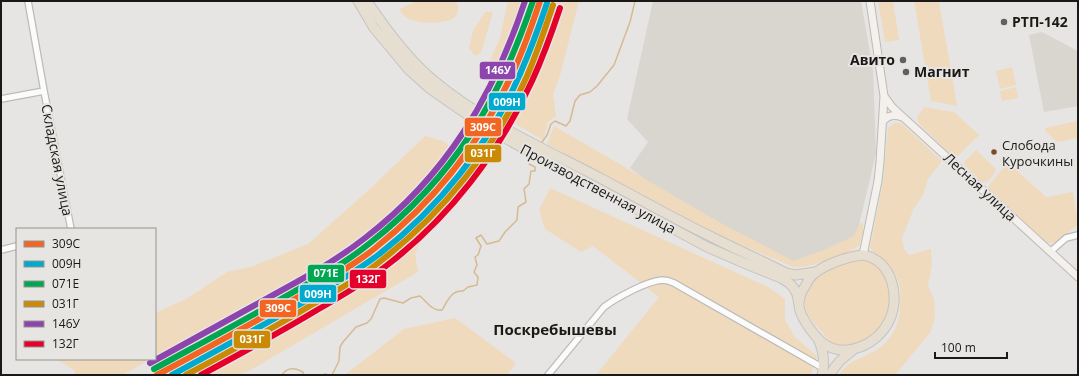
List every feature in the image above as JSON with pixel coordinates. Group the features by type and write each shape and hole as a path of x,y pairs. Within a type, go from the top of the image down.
{"highway":[{"name":"Производственная улица","path":"358,1 374,28 409,70 429,88 500,125 572,170 707,247 789,282 794,287 799,305"},
{"name":"Производственная улица","path":"367,1 378,18 413,60 465,108"},
{"name":"Производственная улица","path":"572,170 786,273 796,275 815,272"},
{"path":"823,371 824,358 822,348 802,315 799,305 802,290 815,272 847,258 863,255 870,256 885,267 890,277 894,296 890,320 885,329 877,337 868,344 854,350 838,362 830,375"},
{"path":"817,338 832,348 854,350"}],"main road":[{"path":"863,255 878,181 884,96 870,1"},
{"name":"Лесная улица","path":"884,96 892,107 1078,278"},
{"path":"883,121 891,115 904,118"}],"street":[{"name":"Складская улица","path":"28,1 71,228"},
{"path":"1,99 44,91"},
{"path":"1050,252 1066,238 1078,235"},
{"path":"1,250 16,246"},
{"path":"548,375 604,307 612,301 643,286 662,280 674,283 809,360 823,371"}],"shaded area":[{"path":"417,1 456,1 458,5 458,12 454,18 435,23 420,22 407,18 402,14 400,10 401,8"},
{"path":"508,1 522,1 500,65 498,69 491,69 489,63 500,38"},
{"path":"548,1 579,1 561,72 553,95 556,116 548,122 543,140 502,116 527,60"},
{"path":"653,1 861,1 873,71 876,153 855,242 796,264 681,208 630,168 648,142 627,119"},
{"path":"878,1 893,1 899,40 885,42"},
{"path":"914,1 939,1 957,106 931,101"},
{"path":"485,12 493,12 481,53 475,56 469,48 473,31"},
{"path":"1042,32 1078,51 1078,106 1044,112 1029,35"},
{"path":"1012,67 1016,85 1000,89 996,71"},
{"path":"1016,87 1018,98 1002,101 1000,91"},
{"path":"924,107 954,112 979,135 958,156 953,156 919,124 917,118"},
{"path":"1077,121 1078,138 1057,142 1046,132 1045,128"},
{"path":"895,123 901,123 942,161 928,179 923,195 914,208 902,238 904,249 909,255 931,249 932,264 928,286 934,299 935,317 930,333 895,375 839,375 846,366 876,350 886,342 894,332 900,313 900,294 897,278 887,263 870,248 883,182 888,128"},
{"path":"554,126 726,226 794,261 826,249 854,236 860,223 863,223 863,233 859,246 846,253 819,263 802,267 790,266 715,234 547,144"},
{"path":"425,136 443,141 453,148 442,170 401,208 359,241 300,280 156,357 156,313 188,298 227,272 251,267 308,244 371,188"},
{"path":"976,150 996,169 991,178 982,183 964,164 964,162"},
{"path":"999,159 1004,159 1046,197 1073,192 1078,225 1055,243 1047,243 988,188 1005,166"},
{"path":"550,188 768,287 785,299 785,320 795,337 817,356 811,375 596,375 659,297 593,246 581,252 545,229 539,210"},
{"path":"444,208 447,212 425,230 415,254 418,272 249,371 237,375 180,375 321,294 388,251"},
{"path":"862,259 871,262 883,271 888,280 890,289 889,307 883,325 873,335 853,345 838,346 829,339 811,320 806,309 805,298 810,286 824,272 838,265"},
{"path":"455,318 516,363 507,375 332,375 346,374 404,329"},
{"path":"58,360 150,360 122,375 76,375 74,370"}],"waterway":[{"path":"540,145 547,135 551,124 555,121 566,126 570,121 575,101 580,95 590,92 597,86 614,65 630,22 635,1"},
{"path":"332,375 339,361 340,347 343,342 356,327 367,323 371,319 380,299 384,298 403,303 411,298 420,296 433,308 442,310 452,294 477,285 478,277 474,272 477,265 475,257 478,255 481,246 476,238 481,235 487,244 499,241 505,232 517,220 518,207 526,202 524,189 529,184 531,171 535,171 535,167 529,164 532,156"},
{"path":"282,375 288,369 297,369 303,372 303,375"},
{"path":"323,375 329,375"}],"transit line":[{"name":"146У","path":"156,360 321,268 365,238 394,214 420,188 443,161 482,102 498,70 525,1"},
{"name":"071Е","path":"154,369 327,273 360,251 400,218 450,164 470,135 489,104 505,72 533,1"},
{"name":"309С","path":"157,375 252,323 342,271 364,257 396,231 417,211 454,169 487,122 517,63 528,37 540,1"},
{"name":"009Н","path":"172,375 292,309 353,273 378,255 422,217 460,174 478,150 493,126 508,100 520,74 547,3"},
{"name":"031Г","path":"186,375 349,284 405,241 447,200 483,153 500,128 514,103 538,50 553,5"},
{"name":"132Г","path":"201,375 288,327 361,284 386,266 431,227 470,182 488,159 504,134 519,108 536,72 560,8"},
{"name":"146У","path":"150,363 155,360"}],"place":[{"name":"РТП-142","path":"1004,22"},
{"name":"Авито","path":"903,60"},
{"name":"Магнит","path":"906,72"},
{"name":"Слобода Курочкины","path":"994,152"}],"district":[{"name":"Поскребышевы","path":"555,330"}]}
